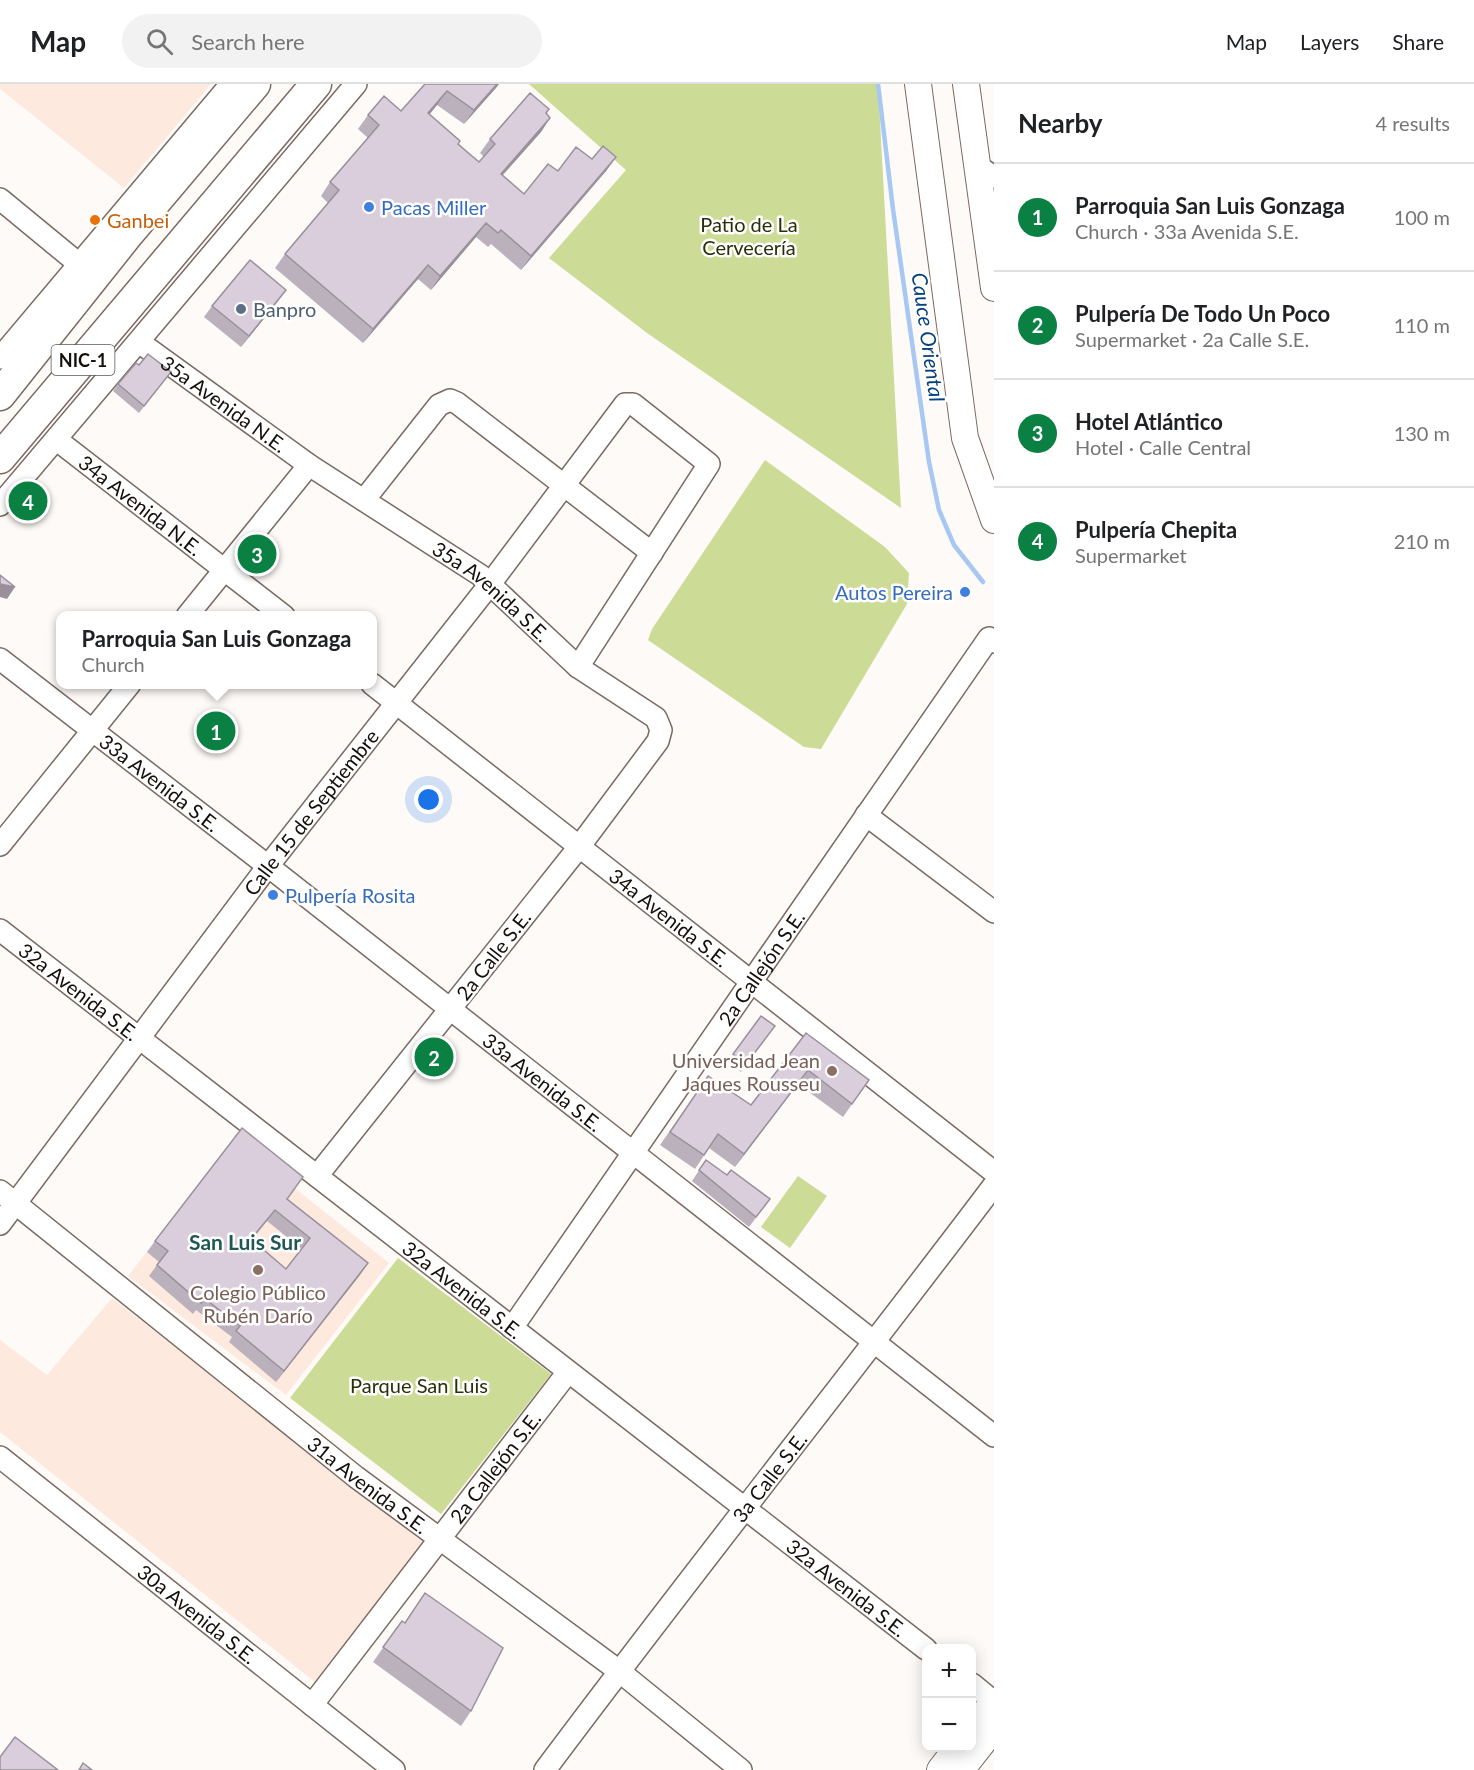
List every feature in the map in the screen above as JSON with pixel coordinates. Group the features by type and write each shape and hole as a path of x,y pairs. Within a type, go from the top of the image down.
{"highway":[{"name":"NIC-1","path":"0,395 129,233 255,84"},
{"name":"NIC-1","path":"0,458 316,84"}],"main road":[{"path":"918,84 966,438 994,520"},
{"path":"966,84 986,172 994,288"},
{"path":"976,1725 994,1701"},
{"path":"961,1770 994,1728"},
{"path":"940,1770 954,1752"}],"street":[{"path":"0,358 231,84"},
{"path":"0,505 356,84"},
{"path":"0,199 79,264"},
{"name":"35a Avenida N.E.","path":"139,342 309,465"},
{"path":"364,500 439,405 450,400 457,402 652,553 578,667"},
{"name":"Calle 15 de Septiembre","path":"0,1224 8,1197 140,1037 268,866 490,584 625,404 633,404 709,464 652,553"},
{"name":"34a Avenida N.E.","path":"57,440 225,569"},
{"path":"190,611 309,465"},
{"name":"35a Avenida S.E.","path":"309,465 480,576 578,667 656,718 661,730"},
{"path":"225,569 279,611"},
{"name":"2a Callejón S.E.","path":"512,1328 991,640"},
{"name":"33a Avenida S.E.","path":"0,659 451,1009 994,1436"},
{"name":"34a Avenida S.E.","path":"377,688 994,1172"},
{"path":"0,845 126,689"},
{"name":"2a Calle S.E.","path":"317,1176 579,847 658,741 661,730"},
{"path":"867,815 994,912"},
{"name":"32a Avenida S.E.","path":"0,930 922,1645"},
{"name":"3a Calle S.E.","path":"545,1770 994,1185"},
{"name":"31a Avenida S.E.","path":"8,1197 356,1477 619,1671 741,1770"},
{"name":"2a Callejón S.E.","path":"312,1705 568,1372"},
{"name":"30a Avenida S.E.","path":"0,1457 394,1770"},
{"path":"976,1687 994,1701"}],"shaded area":[{"path":"0,84 211,84 124,188 0,89"},
{"name":"Colegio Público Rubén Darío","path":"234,1140 389,1263 286,1395 128,1276"},
{"path":"112,1298 424,1540 315,1682 0,1432 0,1340 47,1375"}],"green space":[{"name":"Patio de La Cervecería","path":"529,84 878,84 901,508 647,333 549,258 626,170"},
{"path":"765,460 885,547 909,573 907,604 821,749 804,747 648,640 652,629"},
{"path":"798,1176 827,1196 790,1248 761,1227"},
{"name":"Parque San Luis","path":"398,1258 551,1374 441,1514 290,1398"}],"building":[{"path":"425,84 497,84 474,110 447,91 428,113 460,141 458,144 479,162 495,144 490,139 530,93 549,109 546,113 550,118 501,174 524,194 548,164 558,171 576,147 592,159 603,146 616,157 531,256 501,230 498,233 486,223 440,276 428,265 373,329 285,254 339,190 330,182 379,125 368,115 384,96 401,111"},
{"name":"Banpro","path":"250,260 286,290 249,336 212,306"},
{"path":"148,354 171,372 144,406 118,384 136,363 139,365"},
{"path":"0,575 15,587 0,584"},
{"path":"761,1016 775,1026 746,1064 733,1054"},
{"path":"806,1033 869,1080 852,1104 808,1070 744,1154 718,1134 704,1155 670,1132 708,1076 751,1105"},
{"name":"Colegio Público Rubén Darío","path":"242,1128 303,1177 287,1199 368,1263 284,1371 236,1331 240,1326 204,1298 201,1303 157,1265 168,1251 155,1241","holes":["275,1210 310,1238 286,1269 251,1239"]},
{"path":"706,1160 727,1175 731,1170 770,1199 756,1217 699,1170"},
{"path":"425,1593 503,1648 471,1711 383,1647 402,1621 405,1623"},
{"path":"15,1737 58,1770 0,1770 0,1757"},
{"path":"83,1763 92,1770 79,1770"}],"waterway":[{"name":"Cauce Oriental","path":"878,84 893,209 929,462 939,510 954,545 983,582"}],"place":[{"name":"Pacas Miller","path":"369,207"},
{"name":"Ganbei","path":"95,220"},
{"name":"Banpro","path":"241,309"},
{"name":"Pulpería Chepita","path":"28,501"},
{"name":"Hotel Atlántico","path":"257,554"},
{"name":"Autos Pereira","path":"965,592"},
{"name":"Parroquia San Luis Gonzaga","path":"216,731"},
{"name":"Pulpería Rosita","path":"273,895"},
{"name":"Pulpería De Todo Un Poco","path":"434,1057"},
{"name":"Universidad Jean Jaques Rousseu","path":"832,1071"},
{"name":"Colegio Público Rubén Darío","path":"258,1270"}],"district":[{"name":"San Luis Sur","path":"245,1241"}]}
